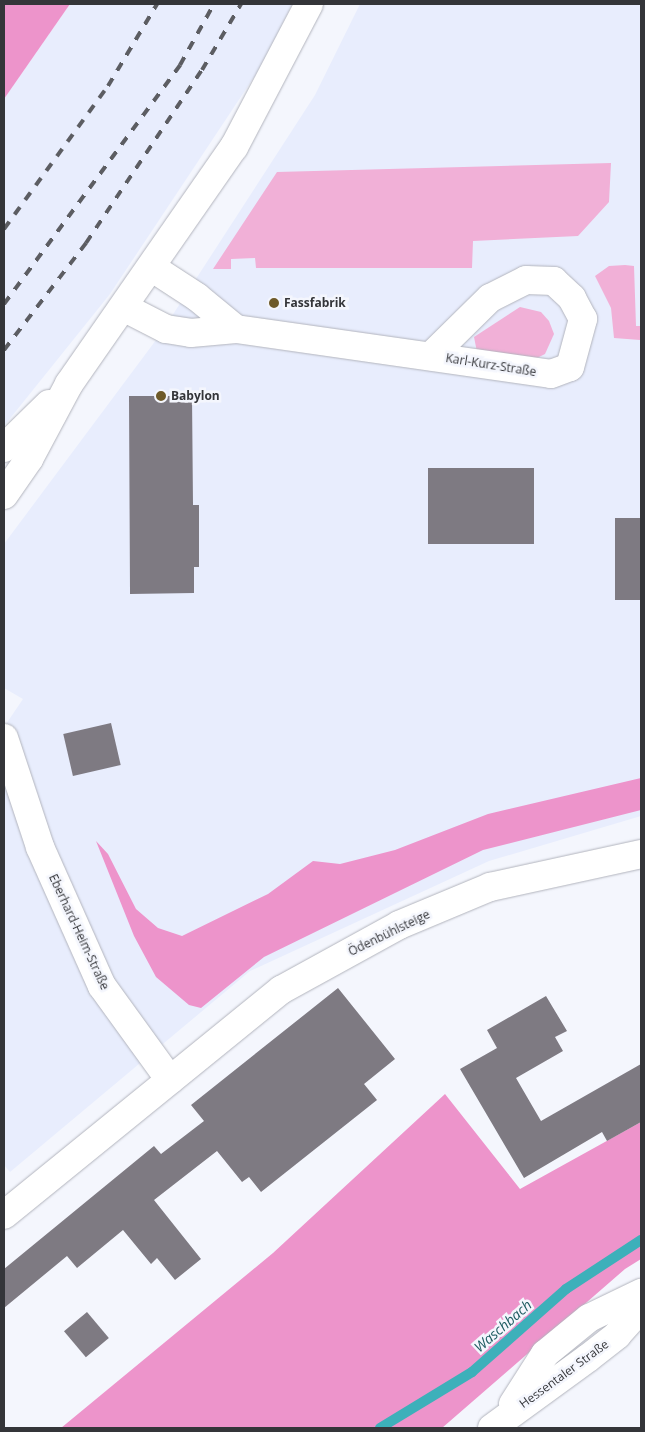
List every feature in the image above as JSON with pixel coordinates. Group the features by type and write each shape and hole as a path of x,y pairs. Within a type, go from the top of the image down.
{"street":[{"path":"4,495 28,459 69,384 124,308 234,147 309,4"},
{"path":"151,267 197,297 236,329"},
{"name":"Karl-Kurz-Straße","path":"124,308 166,328 191,333 236,329 551,374 570,367 583,319 572,298 554,281 526,280 490,298 432,356"},
{"path":"4,448 69,384"},
{"name":"Eberhard-Heim-Straße","path":"4,738 40,847 102,986 170,1080"},
{"name":"Ödenbühlsteige","path":"170,1080 281,990 399,925 490,887 641,854"},
{"path":"4,1215 170,1080"},
{"name":"Hessentaler Straße","path":"499,1422 545,1354 589,1318 641,1293"},
{"name":"Hessentaler Straße","path":"499,1422 617,1335 641,1308"}],"shaded area":[{"path":"4,4 70,4 4,99"},
{"path":"70,4 292,4 264,62 110,294 4,426 4,99"},
{"path":"360,4 641,4 641,816 489,861 250,971 10,1172 4,1165 4,727 23,699 4,688 4,544 159,336 315,95"},
{"path":"611,163 609,202 578,236 473,241 472,268 256,268 255,258 231,259 231,269 213,269 277,172"},
{"path":"609,266 634,266 636,326 640,326 640,340 614,338 611,308 595,276"},
{"path":"520,307 541,312 549,321 554,334 545,354 531,361 477,352 474,337"},
{"path":"641,778 641,810 483,850 264,957 201,1008 189,1005 156,977 134,936 96,841 108,854 136,909 158,928 182,936 268,894 313,861 340,864 395,850 488,814"},
{"path":"445,1094 520,1189 641,1122 641,1259 625,1269 442,1428 61,1428 273,1253"}],"building":[{"path":"129,396 192,396 193,505 199,505 199,567 194,567 194,593 130,594"},
{"path":"428,468 534,468 534,544 428,544"},
{"path":"615,518 641,518 641,600 615,600"},
{"path":"111,723 121,765 73,776 63,734"},
{"path":"338,988 395,1059 364,1084 377,1100 261,1192 249,1177 242,1182 217,1151 154,1200 201,1259 175,1280 157,1258 151,1264 123,1230 77,1268 67,1256 4,1308 4,1269 154,1146 161,1154 204,1121 191,1105"},
{"path":"546,996 567,1031 555,1037 563,1051 516,1078 541,1121 641,1064 641,1122 607,1141 602,1132 524,1178 460,1069 497,1048 487,1030"},
{"path":"87,1312 109,1338 86,1357 64,1331"}],"waterway":[{"name":"Waschbach","path":"380,1428 472,1372 566,1289 641,1240"}],"railway":[{"path":"4,229 108,86 157,4"},
{"path":"4,304 180,65 214,4"},
{"path":"4,350 86,243 202,70 241,4"}],"place":[{"name":"Fassfabrik","path":"274,303"},
{"name":"Babylon","path":"161,396"}]}
